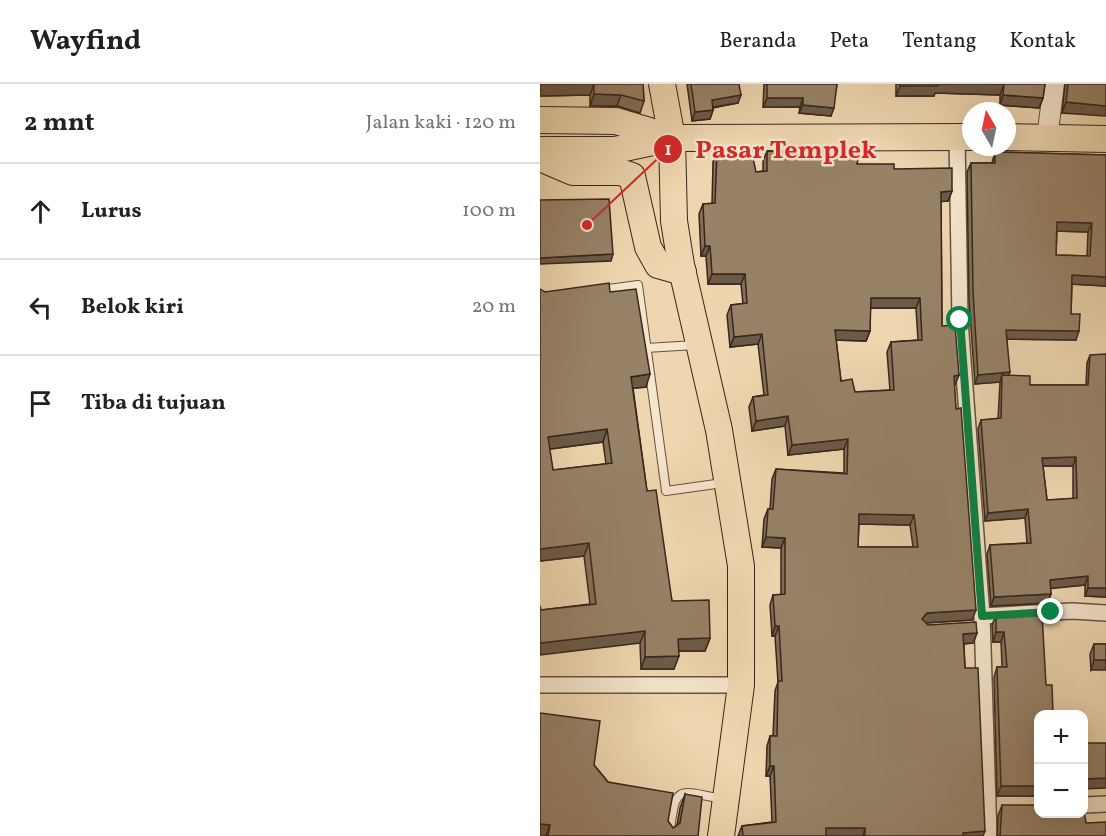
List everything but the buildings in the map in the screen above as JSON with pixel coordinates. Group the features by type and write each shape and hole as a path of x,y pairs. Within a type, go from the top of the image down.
{"main road":[{"path":"662,84 672,138 674,221 682,272 719,430 741,566 741,684 721,836"},
{"path":"540,120 616,121 672,138"},
{"path":"540,150 615,150 672,138 962,137"},
{"path":"1016,137 1106,139"},
{"path":"540,158 573,172 620,172 632,176 648,247 658,265 682,272"}],"street":[{"path":"1047,138 1054,84"},
{"path":"964,156 960,320 989,836"},
{"path":"978,623 1072,611 1106,613"},
{"path":"540,685 741,684"},
{"path":"1088,805 1106,804"},
{"path":"988,806 1008,806"}],"lane":[{"path":"595,291 638,285 666,491 728,483"},
{"path":"646,348 699,345"},
{"path":"669,836 675,799 679,794 686,792 726,800"}],"place":[{"name":"Pasar Templek","path":"587,225"}],"route":[{"path":"960,320 982,616 1051,612"}]}
